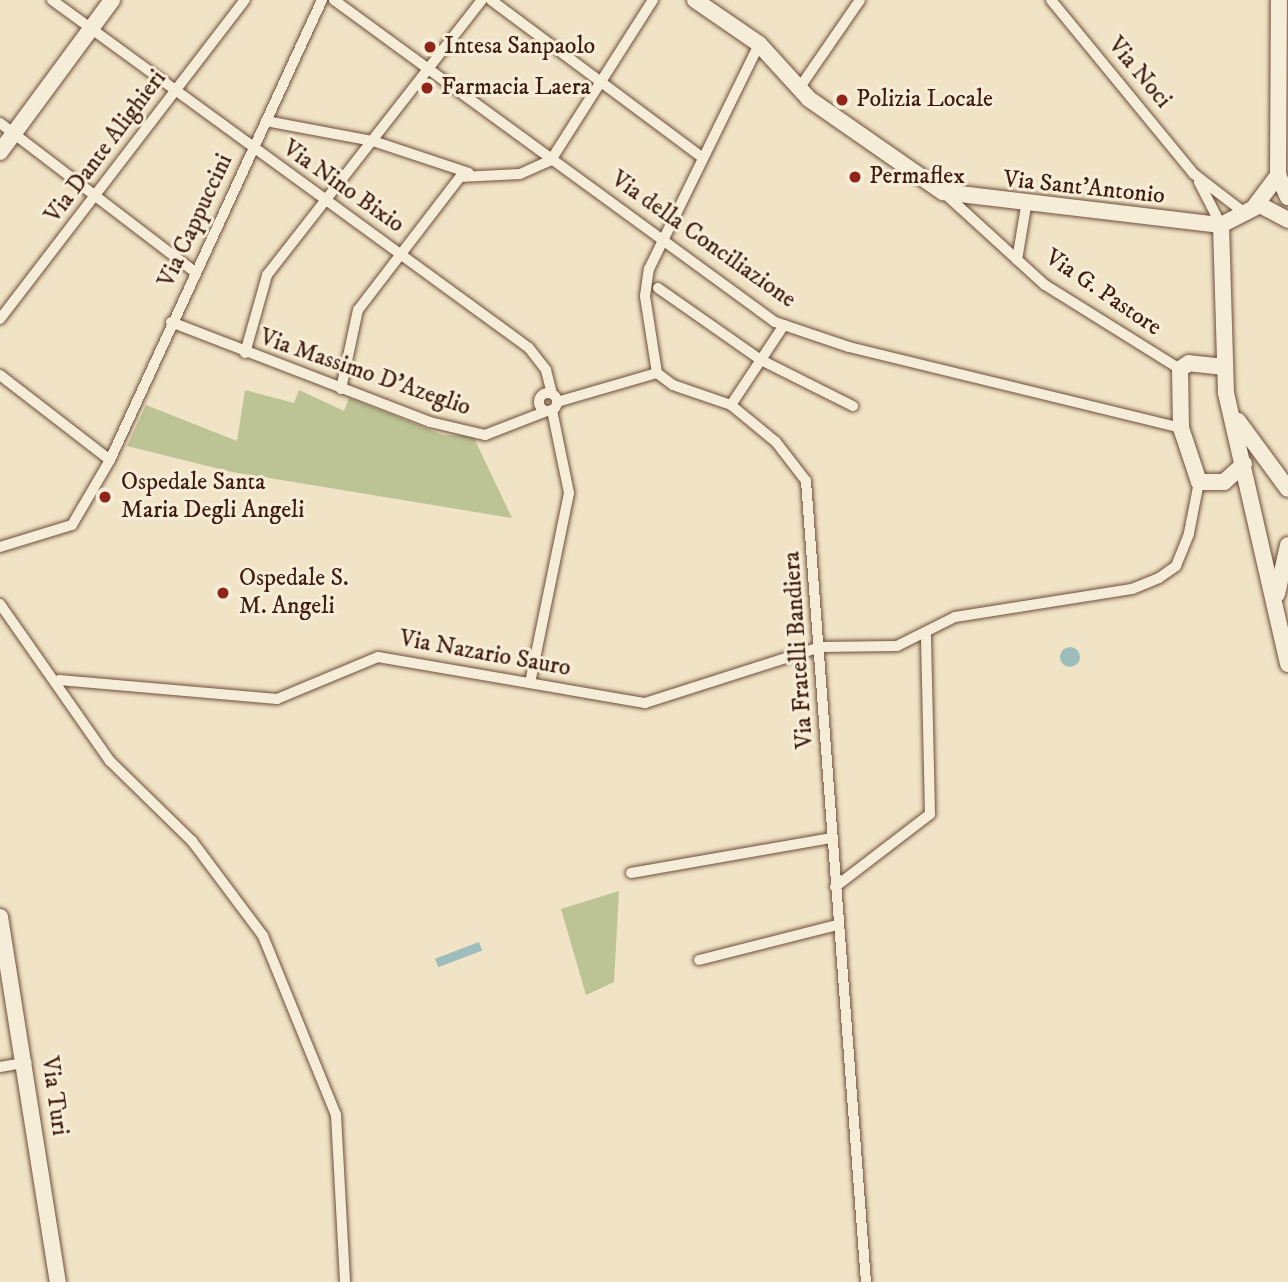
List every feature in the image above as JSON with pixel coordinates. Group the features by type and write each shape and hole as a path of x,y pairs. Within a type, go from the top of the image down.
{"street":[{"name":"Via Nino Bixio","path":"52,0 252,150 326,198 529,348 546,370 569,493 530,683"},
{"path":"0,152 112,0"},
{"name":"Via Dante Alighieri","path":"0,319 96,197 173,91 246,0"},
{"name":"Via Cappuccini","path":"0,547 72,524 110,460 171,322 322,0"},
{"name":"Via della Conciliazione","path":"334,0 551,160 784,325 849,347 1181,428"},
{"path":"244,353 267,275 430,70 482,0"},
{"path":"491,0 703,158"},
{"path":"341,389 358,310 403,255 460,177 471,174 520,174 551,160 653,0"},
{"path":"695,0 759,44 800,87 943,192"},
{"path":"800,87 860,0"},
{"name":"Via Noci","path":"1051,0 1194,174 1221,225"},
{"path":"1279,0 1278,175 1288,197"},
{"path":"759,44 649,269 645,296 657,373 673,386 730,405 784,325"},
{"path":"266,121 373,141 471,174"},
{"path":"0,123 195,272"},
{"name":"Via Noci","path":"1194,174 1248,208"},
{"path":"1278,175 1248,208 1221,225 1225,367 1230,407 1288,664"},
{"name":"Via Sant'Antonio","path":"943,192 1026,206 1221,225"},
{"name":"Via G. Pastore","path":"943,192 1045,285 1180,369"},
{"path":"1017,260 1026,206"},
{"path":"1248,208 1288,220"},
{"path":"658,288 761,360 853,406"},
{"name":"Via Massimo D'Azeglio","path":"171,322 341,389 485,435 552,404 657,373"},
{"path":"1225,367 1189,363 1180,369 1181,428 1199,482 1224,482 1244,464"},
{"path":"0,375 110,460"},
{"name":"Via Fratelli Bandiera","path":"730,405 776,442 806,481 820,646 837,925 866,1282"},
{"path":"1230,407 1288,489"},
{"name":"Via Nazario Sauro","path":"59,680 277,699 378,657 645,703 820,646 897,646 926,635 955,617 1132,589 1159,578 1176,566 1189,533 1199,482"},
{"path":"1276,614 1279,568 1288,545"},
{"path":"0,604 59,680 110,761 192,841 263,936 336,1115 345,1282"},
{"path":"835,887 930,814 926,635"},
{"path":"631,873 832,838"},
{"name":"Via Turi","path":"0,922 27,1062 58,1282"},
{"path":"699,960 837,925"},
{"path":"0,1067 27,1062"}],"green space":[{"path":"245,390 294,403 299,390 344,411 349,398 443,435 473,436 512,518 232,472 127,446 146,405 237,441"},
{"path":"619,891 614,982 586,995 561,909"}],"water":[{"path":"1070,647 1077,650 1080,657 1077,664 1070,667 1063,664 1060,657 1063,650"},
{"path":"479,942 482,950 438,967 435,959"}],"place":[{"name":"Intesa Sanpaolo","path":"430,47"},
{"name":"Farmacia Laera","path":"427,88"},
{"name":"Polizia Locale","path":"842,100"},
{"name":"Permaflex","path":"855,177"},
{"name":"Ospedale Santa Maria Degli Angeli","path":"105,497"},
{"name":"Ospedale S. M. Angeli","path":"223,593"}]}
